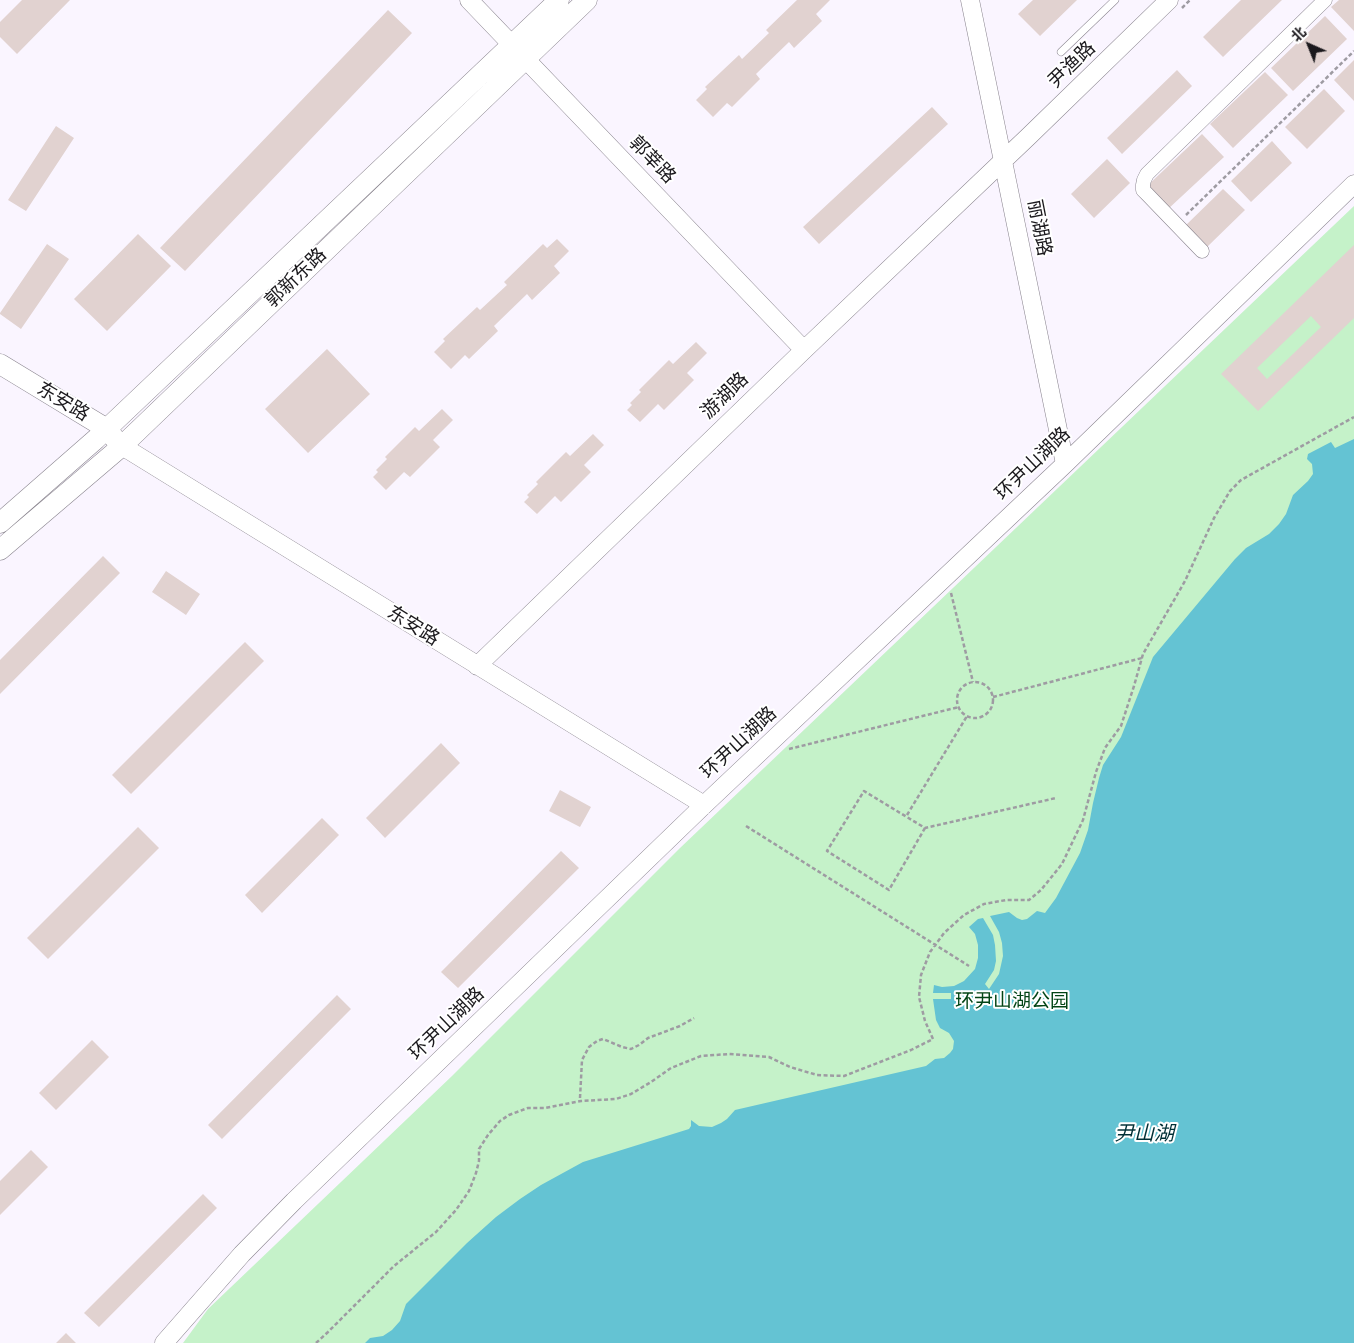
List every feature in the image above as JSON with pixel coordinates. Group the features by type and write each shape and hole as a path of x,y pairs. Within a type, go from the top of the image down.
{"main road":[{"name":"郭新东路","path":"0,550 122,446 519,51 559,0"},
{"name":"郭新东路","path":"0,523 101,434 519,51 587,0"},
{"name":"东安路","path":"0,364 101,434"},
{"name":"东安路","path":"0,380 122,446"}],"street":[{"name":"郭莘路","path":"469,0 804,350"},
{"name":"丽湖路","path":"970,0 1065,464"},
{"name":"尹渔路","path":"1004,160 1169,0"},
{"path":"1202,251 1144,190 1143,184 1147,174 1325,0"},
{"name":"游湖路","path":"477,666 1004,160"},
{"name":"环尹山湖路","path":"164,1343 242,1254 288,1208 704,805 1065,464 1354,184"},
{"name":"东安路","path":"122,446 704,805"}],"lane":[{"path":"1061,52 1115,0"}],"path":[{"path":"1176,224 1354,51"},
{"path":"316,1343 394,1266 436,1232 456,1210 469,1191 476,1173 479,1149 500,1121 509,1115 528,1108 545,1108 581,1101 616,1099 631,1094 671,1068 701,1056 729,1054 768,1057 790,1067 817,1074 844,1076 904,1053 933,1039 925,1021 919,997 921,975 930,952 944,933 964,915 984,904 1006,900 1029,900 1042,890 1062,864 1082,820 1105,748 1121,726 1142,658 1184,581 1214,518 1230,491 1241,480 1354,417"},
{"path":"951,593 973,682"},
{"path":"993,697 1142,658"},
{"path":"973,682 980,682 987,686 992,692 993,697 992,707 988,713 974,718 967,716 961,711 957,697 960,690 973,682"},
{"path":"789,749 959,707"},
{"path":"907,816 967,716"},
{"path":"924,828 907,816 864,792 827,851 888,890 924,828 1056,798"},
{"path":"746,826 969,966"},
{"path":"580,1098 582,1060 589,1047 596,1041 603,1039 631,1049 648,1038 680,1026 694,1018"}],"green space":[{"name":"环尹山湖公园","path":"1354,206 1354,1343 183,1343 208,1309 452,1076 680,848"}],"water":[{"name":"尹山湖","path":"1354,439 1354,1343 365,1343 370,1338 383,1336 392,1330 400,1321 406,1304 496,1217 541,1185 583,1162 689,1129 691,1120 699,1126 712,1127 727,1119 735,1110 926,1066 935,1059 944,1058 950,1053 953,1049 954,1041 949,1033 940,1028 936,1020 933,999 951,999 951,993 933,993 934,985 942,987 954,986 964,981 975,969 978,958 978,945 975,934 969,927 978,919 983,918 993,935 996,961 994,970 985,984 989,989 999,974 1003,956 999,932 990,916 1009,912 1022,920 1027,919 1037,911 1045,913 1056,898 1080,853 1088,830 1103,765 1121,737 1153,657 1235,559 1246,548 1269,534 1279,524 1286,514 1293,495 1313,474 1312,464 1307,459 1308,454 1331,442 1335,448"}],"building":[{"path":"22,0 70,0 17,54 0,37 0,22"},
{"path":"797,0 830,0 816,14 822,21 794,48 789,42 756,74 760,79 732,107 727,103 713,117 696,100 707,89 705,87 739,55 742,59 769,33 766,30"},
{"path":"1033,0 1077,0 1040,36 1018,14"},
{"path":"1241,0 1282,0 1223,57 1203,37"},
{"path":"1339,0 1354,0 1354,31 1331,7"},
{"path":"388,10 412,33 185,271 160,248"},
{"path":"1325,16 1347,39 1293,91 1271,68"},
{"path":"1354,60 1354,101 1334,80"},
{"path":"1177,70 1192,86 1122,154 1107,138"},
{"path":"1265,72 1288,95 1233,148 1210,124"},
{"path":"1324,89 1345,111 1307,149 1285,127"},
{"path":"932,107 948,124 819,244 803,227"},
{"path":"56,126 74,138 26,211 8,200"},
{"path":"1202,134 1224,157 1167,210 1146,187"},
{"path":"1272,141 1292,163 1251,202 1231,181"},
{"path":"1107,159 1130,183 1094,218 1071,194"},
{"path":"1223,189 1245,210 1206,248 1185,226"},
{"path":"138,234 171,266 107,331 74,299"},
{"path":"557,239 569,251 554,266 560,273 532,300 527,294 494,326 498,331 469,359 465,355 451,369 434,352 445,341 443,339 477,307 480,310 507,285 504,282 543,244 547,248"},
{"path":"47,244 69,259 21,329 0,313"},
{"path":"1354,245 1354,318 1258,411 1221,374","holes":["1311,316 1321,327 1267,379 1257,368"]},
{"path":"696,342 707,353 687,373 694,380 664,410 658,404 640,422 627,410 632,405 630,403 641,392 639,390 669,360 673,364"},
{"path":"327,349 370,394 308,453 265,409"},
{"path":"442,409 453,420 433,440 440,447 410,477 404,472 386,490 373,477 378,472 376,470 387,459 385,457 415,427 419,431"},
{"path":"593,434 604,445 584,465 591,472 561,502 555,496 537,514 524,502 529,497 527,495 538,484 536,482 566,452 570,456"},
{"path":"103,556 120,573 0,694 0,660"},
{"path":"166,571 200,594 186,615 152,592"},
{"path":"245,642 264,661 131,794 112,775"},
{"path":"441,743 460,763 385,838 366,818"},
{"path":"560,790 591,807 580,827 549,811"},
{"path":"322,818 339,835 262,913 245,895"},
{"path":"138,827 159,848 48,959 27,938"},
{"path":"561,851 579,868 458,988 441,972"},
{"path":"337,995 351,1009 222,1139 208,1125"},
{"path":"92,1040 109,1057 56,1110 39,1093"},
{"path":"31,1150 48,1167 0,1215 0,1181"},
{"path":"203,1194 217,1208 99,1327 84,1313"},
{"path":"66,1333 76,1343 56,1343"}]}
